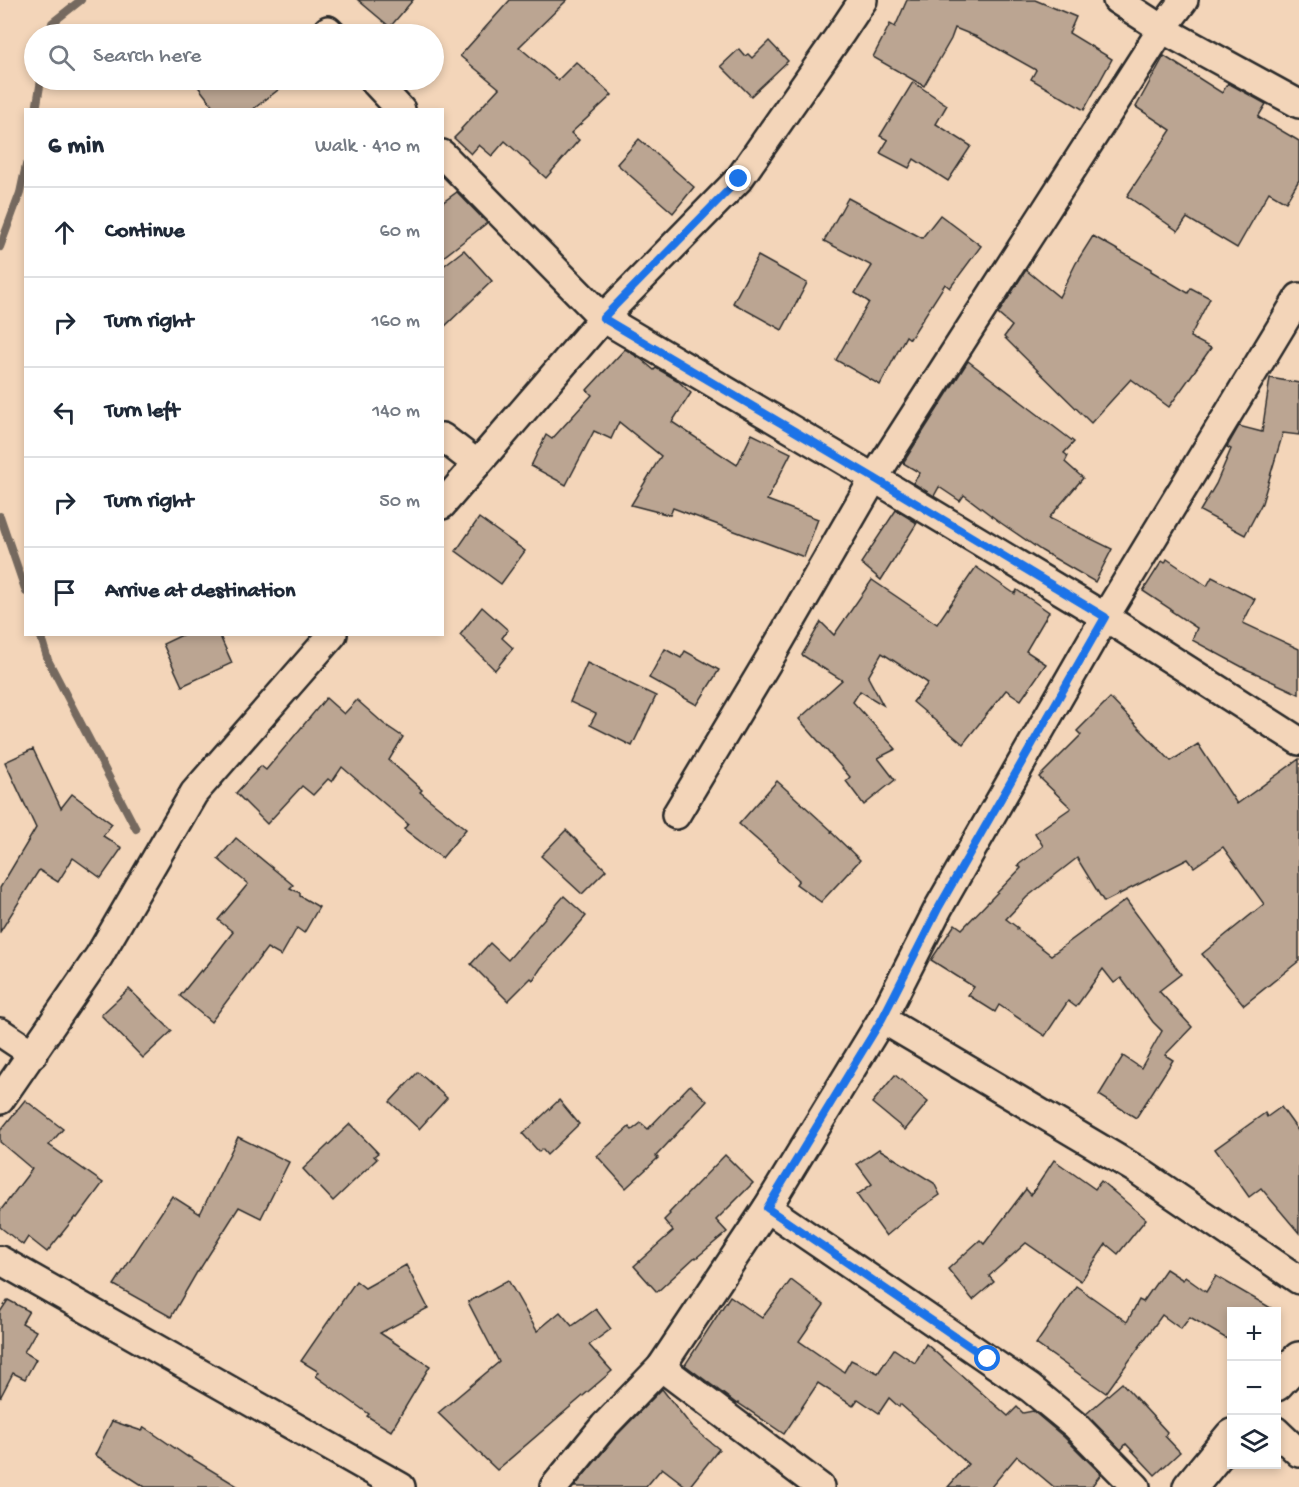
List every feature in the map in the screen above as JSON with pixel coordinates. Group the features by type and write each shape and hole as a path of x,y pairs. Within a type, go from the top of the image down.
{"street":[{"path":"444,503 603,318 739,179 863,0"},
{"path":"1117,0 1162,29 1299,104"},
{"path":"676,815 874,478 1162,29 1184,0"},
{"path":"382,90 399,108"},
{"path":"444,156 603,318 1105,617 1299,741"},
{"path":"554,1487 604,1426 661,1367 767,1208 882,1019 939,907 1105,617 1299,297"},
{"path":"444,439 477,464"},
{"path":"0,1100 99,956 194,793 331,636"},
{"path":"882,1019 1137,1170 1299,1280"},
{"path":"0,1032 33,1054"},
{"path":"767,1208 1030,1388 1075,1425 1136,1487"},
{"path":"0,1260 401,1487"},
{"path":"1281,1379 1299,1359"},
{"path":"661,1367 820,1487"},
{"path":"1281,1436 1299,1453"},
{"path":"1190,1487 1227,1442"}],"building":[{"path":"358,0 413,0 393,24 386,24"},
{"path":"510,0 567,0 519,47 558,80 576,62 612,95 571,133 579,140 546,178 505,141 492,156 479,145 471,154 454,138 499,88 460,56"},
{"path":"907,0 1035,0 1076,17 1069,33 1112,59 1084,110 1031,79 1036,70 977,37 955,28 924,86 873,57 890,24 895,27"},
{"path":"769,41 788,61 751,96 721,66 739,49 745,56 748,54 752,58"},
{"path":"1164,56 1222,93 1228,83 1266,104 1258,117 1299,141 1299,180 1286,202 1269,192 1237,248 1187,218 1178,231 1127,196 1171,130 1136,107"},
{"path":"913,82 947,105 936,124 971,146 948,181 914,159 909,168 880,153 888,140 880,136"},
{"path":"201,90 278,90 255,108 214,108"},
{"path":"639,139 694,187 673,213 617,164"},
{"path":"457,192 487,223 444,256 444,202"},
{"path":"848,198 922,238 940,215 981,246 950,288 945,284 910,339 906,336 880,385 836,360 869,302 855,293 872,266 824,241"},
{"path":"1093,236 1188,293 1191,288 1210,298 1190,337 1211,348 1169,407 1131,379 1091,423 1004,337 1012,326 998,314 1026,270 1059,297"},
{"path":"464,250 492,281 444,327 444,265"},
{"path":"758,256 807,283 782,330 733,303"},
{"path":"625,349 654,370 656,368 677,380 691,393 672,422 737,465 752,434 791,453 767,500 818,519 804,557 673,508 670,515 631,505 661,456 619,422 611,439 594,431 566,485 531,466 546,435 552,439 592,395 587,390"},
{"path":"968,361 1074,442 1064,453 1068,456 1065,462 1083,478 1049,518 1112,549 1095,582 1042,551 964,495 960,501 939,487 934,496 913,483 920,473 903,463"},
{"path":"1270,378 1299,383 1299,435 1283,433 1262,503 1245,535 1200,511 1216,484 1231,449 1227,447 1239,426 1262,432"},
{"path":"896,510 917,523 881,580 861,563"},
{"path":"479,518 525,551 501,584 456,551"},
{"path":"1167,559 1207,586 1212,577 1255,599 1243,623 1299,649 1299,694 1192,640 1197,628 1143,591 1162,561 1165,563"},
{"path":"976,567 1015,594 1017,590 1049,612 1026,651 1046,664 1021,700 1006,690 963,744 913,702 928,683 882,653 868,677 883,705 860,691 853,702 896,749 878,758 895,780 864,805 846,781 850,777 799,719 842,680 802,655 821,622 834,635 872,580 937,624"},
{"path":"482,607 508,630 502,638 513,648 495,670 460,635"},
{"path":"180,636 220,636 232,663 182,686 163,644"},
{"path":"665,649 681,658 685,651 719,670 697,705 649,678"},
{"path":"587,663 656,696 632,746 590,725 596,714 570,702"},
{"path":"326,698 344,714 357,700 403,737 389,760 422,790 420,792 466,829 442,858 404,829 408,824 342,767 332,782 328,779 313,795 302,786 267,824 236,793 261,766 266,770"},
{"path":"1110,698 1171,761 1198,744 1237,804 1299,759 1299,961 1244,1005 1202,954 1264,904 1223,847 1194,867 1188,859 1104,902 1077,858 1027,897 1006,919 1051,955 1126,900 1181,974 1159,991 1192,1027 1165,1055 1173,1060 1136,1118 1099,1095 1123,1056 1141,1068 1162,1031 1121,978 1114,983 1103,969 1076,1007 1068,1001 1045,1036 999,1005 995,1012 968,995 974,987 931,960 955,924 962,929 1021,868 1018,865 1043,846 1035,833 1071,808 1039,777 1081,735 1077,731"},
{"path":"33,749 61,808 72,794 112,824 103,836 122,848 101,878 73,858 58,882 39,870 0,932 0,888 36,828 5,762"},
{"path":"777,781 860,860 821,902 796,884 799,880 739,824"},
{"path":"566,830 606,870 582,894 541,856"},
{"path":"236,838 293,885 290,888 319,907 304,933 297,928 281,956 267,948 211,1022 180,996 233,932 218,920 248,884 218,859"},
{"path":"564,896 586,916 533,980 531,978 508,1001 471,964 490,943 508,960"},
{"path":"129,989 172,1031 143,1058 101,1015"},
{"path":"418,1072 447,1098 419,1129 390,1102"},
{"path":"895,1075 928,1102 905,1130 872,1103"},
{"path":"690,1085 707,1101 656,1156 658,1158 626,1188 597,1156 629,1127 632,1130 641,1123 648,1129"},
{"path":"25,1100 63,1129 49,1145 103,1183 77,1218 75,1217 47,1252 28,1237 23,1245 0,1227 0,1211 32,1169 0,1142 0,1131"},
{"path":"559,1100 579,1124 547,1155 542,1149 539,1152 523,1134"},
{"path":"1281,1107 1299,1132 1299,1233 1261,1188 1249,1197 1215,1149 1265,1113 1267,1117"},
{"path":"350,1124 378,1153 374,1156 377,1159 333,1201 303,1169"},
{"path":"238,1137 289,1162 261,1218 239,1207 171,1317 114,1285 172,1196 200,1214"},
{"path":"879,1149 934,1183 940,1195 886,1236 857,1195 872,1184 857,1164"},
{"path":"725,1155 753,1183 716,1220 727,1232 695,1257 657,1292 634,1266 673,1231 664,1220"},
{"path":"1054,1160 1095,1189 1101,1181 1146,1219 1118,1254 1106,1244 1081,1281 1026,1243 989,1276 994,1282 973,1300 948,1269 980,1240 984,1244 1026,1189 1031,1195"},
{"path":"406,1265 428,1308 380,1333 430,1366 391,1431 367,1416 369,1414 316,1376 319,1372 301,1361 356,1281 365,1288"},
{"path":"1166,1269 1183,1280 1185,1277 1206,1292 1216,1276 1269,1307 1227,1307 1227,1339 1190,1317 1181,1329 1162,1315 1106,1393 1036,1344 1076,1286 1127,1322 1139,1300 1143,1302"},
{"path":"508,1280 537,1331 560,1312 572,1326 596,1309 611,1329 589,1345 612,1371 497,1470 438,1413 499,1362 468,1302"},
{"path":"791,1280 824,1305 799,1341 844,1372 851,1360 878,1373 894,1349 915,1363 926,1344 1008,1416 1017,1407 1023,1413 1033,1411 1064,1437 1101,1474 1091,1487 1054,1487 1017,1456 991,1487 948,1487 968,1464 900,1404 899,1407 889,1398 879,1413 858,1399 853,1406 818,1383 784,1434 737,1404 685,1365 730,1296 762,1318"},
{"path":"8,1300 29,1311 22,1323 36,1331 24,1352 36,1359 25,1379 13,1373 0,1398 0,1312"},
{"path":"1122,1383 1167,1432 1165,1436 1180,1452 1155,1475 1126,1444 1121,1450 1086,1414"},
{"path":"662,1389 692,1427 719,1449 689,1487 662,1468 646,1487 574,1487 616,1436"},
{"path":"112,1421 142,1431 144,1427 188,1457 239,1487 145,1487 95,1455"}],"waterway":[{"path":"52,24 81,0"},
{"path":"36,108 39,90"},
{"path":"0,247 20,193 24,174"},
{"path":"0,516 24,586"},
{"path":"41,636 48,660 136,829"}],"route":[{"path":"739,179 603,318 1105,617 939,907 882,1019 767,1208 988,1359"}]}
